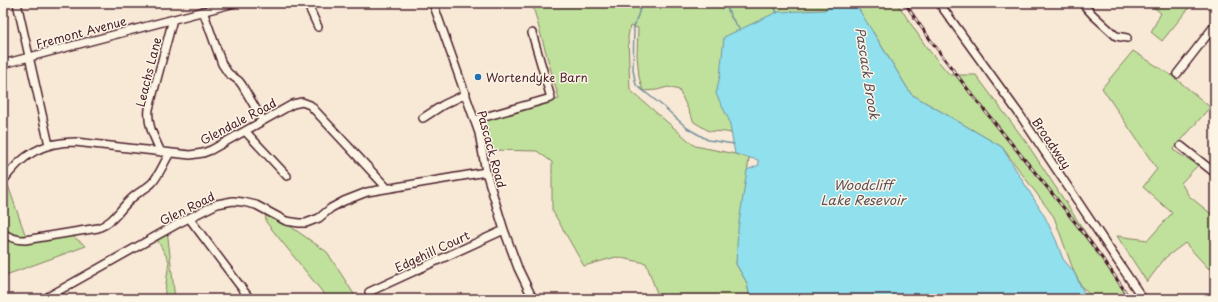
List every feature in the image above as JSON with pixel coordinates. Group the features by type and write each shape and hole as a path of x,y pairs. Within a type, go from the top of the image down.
{"street":[{"path":"17,3 48,145"},
{"name":"Fremont Avenue","path":"3,64 235,3"},
{"path":"307,3 318,27"},
{"name":"Pascack Road","path":"433,3 479,134 486,172 504,230 518,268 533,299"},
{"name":"Broadway","path":"940,3 1020,115 1143,299"},
{"path":"1082,3 1116,36 1127,38"},
{"path":"203,11 224,68 242,85 263,121"},
{"name":"Leachs Lane","path":"160,152 151,130 149,116 173,19"},
{"path":"1177,74 1215,25"},
{"path":"474,120 552,98 532,33"},
{"path":"423,118 443,105 466,94"},
{"name":"Glendale Road","path":"3,181 14,167 31,153 48,145 65,142 190,155 203,153 297,102 310,105 387,188"},
{"path":"245,131 287,176"},
{"path":"1181,146 1215,173"},
{"path":"3,233 16,240 25,240 104,226 114,218 130,200 152,183 170,153"},
{"name":"Glen Road","path":"44,299 189,218 217,204 233,201 243,202 256,205 277,217 293,223 306,223 319,218 334,206 356,195 387,188 486,172"},
{"path":"189,218 250,299"},
{"name":"Edgehill Court","path":"369,292 504,230"}],"green space":[{"path":"532,3 897,3 927,48 950,75 976,75 1026,142 1129,299 1094,299 1082,287 1074,272 1054,217 1002,147 911,94 873,32 758,139 726,132 709,131 694,122 679,90 668,87 657,90 643,91 639,77 637,55 638,28 630,26 628,37 630,90 695,146 749,158 736,264 747,283 750,299 657,299 658,296 646,263 616,257 584,266 552,210 552,162 537,151 493,150 485,120 559,99"},
{"path":"1148,3 1193,3 1162,41 1151,32 1161,13"},
{"path":"1133,51 1174,77 1210,107 1173,150 1198,165 1181,183 1189,196 1215,217 1215,262 1209,269 1185,243 1165,258 1147,282 1117,236 1148,240 1172,213 1143,187 1157,169 1102,88"},
{"path":"3,171 26,237 67,232 86,246 3,276"},
{"path":"265,210 327,252 357,299 328,299 266,222"},
{"path":"167,229 175,299 164,299 169,261 155,236"}],"water":[{"name":"Woodcliff Lake Resevoir","path":"831,3 855,3 911,94 1002,147 1045,217 1063,259 1074,272 1087,299 750,299 747,283 736,264 738,229 747,170 759,165 758,160 735,154 729,120 716,94 720,76 724,37 777,12 825,10"}],"waterway":[{"name":"Pascack Brook","path":"640,3 640,9 634,27 633,70 636,85 664,107 687,128 708,140 734,144"},
{"path":"725,3 731,17 740,30"},
{"path":"773,3 777,13"}],"railway":[{"path":"905,3 934,45 975,99 1089,240 1130,299"}],"place":[{"name":"Wortendyke Barn","path":"478,77"}]}
